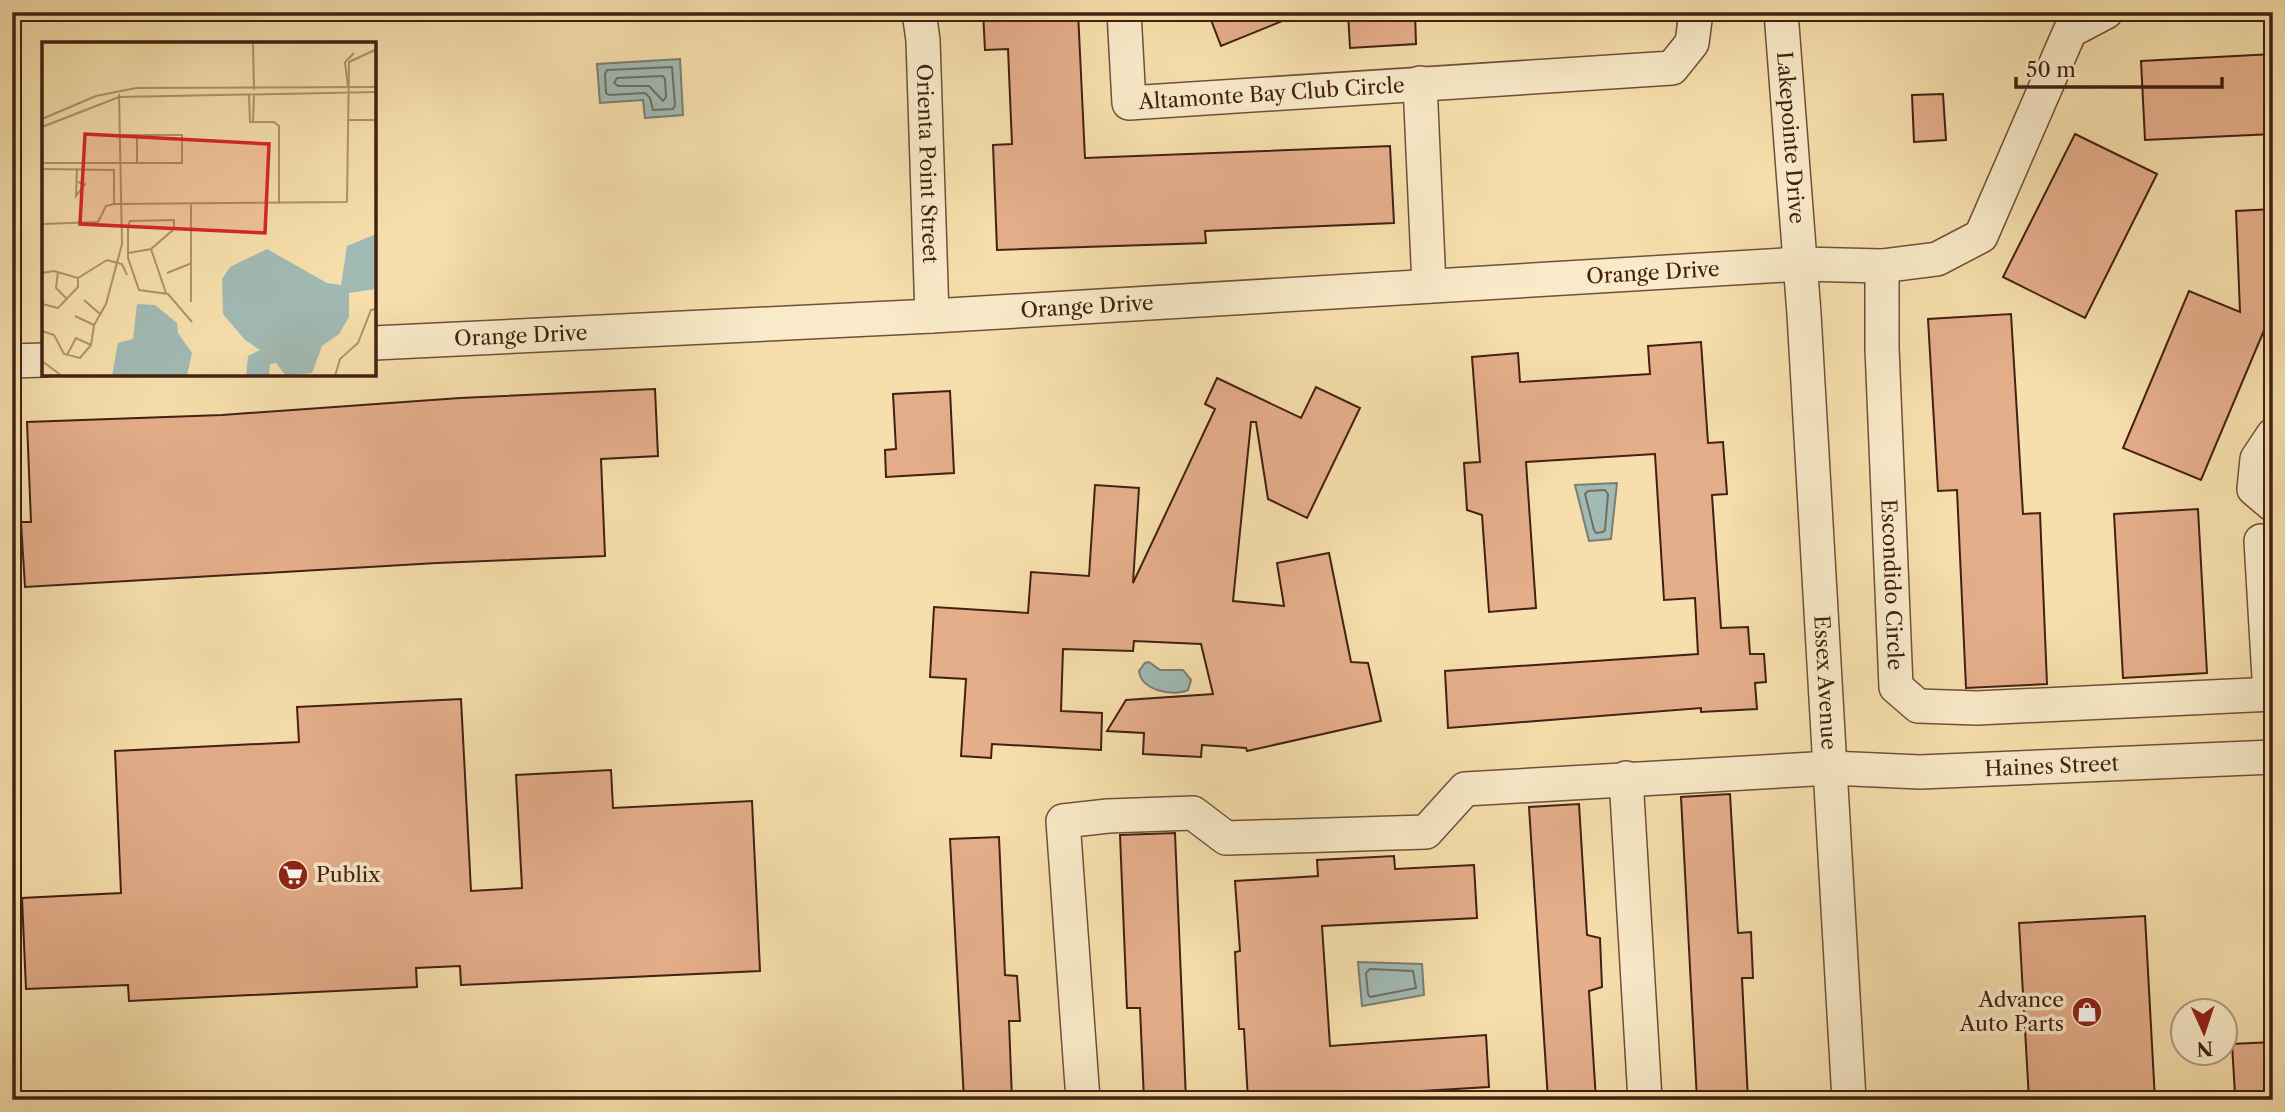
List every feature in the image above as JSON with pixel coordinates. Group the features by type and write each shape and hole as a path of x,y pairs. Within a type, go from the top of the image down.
{"street":[{"name":"Orienta Point Street","path":"919,12 923,40 932,316"},
{"name":"Altamonte Bay Club Circle","path":"1124,12 1129,103 1672,68 1692,43 1696,12"},
{"name":"Lakepointe Drive","path":"1781,12 1801,264"},
{"path":"1801,264 1882,265 1937,259 1981,236 2070,31 2106,12"},
{"name":"Altamonte Bay Club Circle","path":"1420,83 1429,286"},
{"name":"Orange Drive","path":"376,343 932,316 1801,264"},
{"name":"Essex Avenue","path":"1801,264 1849,1100"},
{"name":"Escondido Circle","path":"1882,265 1882,348 1896,687 1918,706 1977,708 2272,694"},
{"path":"12,361 42,359"},
{"path":"2273,435 2257,459 2254,489 2273,505"},
{"path":"2261,541 2272,694"},
{"name":"Haines Street","path":"1083,1100 1063,821 1108,816 1193,813 1226,838 1426,832 1465,789 1831,768 1920,772 2273,757"},
{"path":"1626,778 1645,1100"}],"water":[{"path":"680,59 683,115 645,118 643,100 600,103 597,64"},
{"path":"1617,483 1611,539 1589,541 1575,485"},
{"path":"1149,662 1160,670 1183,670 1191,680 1188,690 1166,692 1145,683 1139,671"},
{"path":"1358,962 1422,964 1424,995 1362,1006"}],"building":[{"path":"983,12 1078,12 1085,158 1390,146 1394,223 1205,231 1206,243 997,250 993,145 1012,144 1008,49 985,50"},
{"path":"1208,12 1302,12 1302,13 1221,46"},
{"path":"1348,12 1415,12 1416,44 1350,48"},
{"path":"2273,54 2273,134 2145,140 2141,61"},
{"path":"1943,94 1946,140 1914,142 1912,95"},
{"path":"2075,134 2157,174 2085,318 2003,277"},
{"path":"2273,209 2273,309 2201,480 2123,448 2189,291 2240,312 2236,211"},
{"path":"2011,314 2023,514 2040,513 2047,684 1966,688 1957,490 1938,491 1928,319"},
{"path":"1701,342 1708,443 1723,442 1727,494 1712,495 1721,628 1748,627 1750,654 1764,654 1766,682 1755,683 1757,709 1701,712 1701,708 1448,728 1445,671 1698,654 1695,598 1664,600 1655,454 1526,462 1536,608 1489,612 1482,515 1467,510 1464,463 1480,462 1472,357 1518,353 1520,382 1650,374 1648,346"},
{"path":"1217,378 1301,418 1316,387 1360,408 1307,518 1268,499 1256,422 1251,422 1233,601 1284,606 1277,563 1329,553 1351,662 1368,663 1381,721 1247,751 1246,748 1202,745 1201,757 1143,754 1144,733 1107,731 1126,700 1213,694 1201,644 1134,641 1133,651 1063,649 1061,711 1102,713 1101,750 992,744 991,758 961,756 966,679 930,677 934,607 1028,613 1031,572 1089,576 1095,485 1139,488 1133,583 1215,409 1205,404"},
{"path":"655,389 658,456 601,459 605,556 25,587 21,522 31,522 27,422 222,415 460,398"},
{"path":"950,391 954,473 886,477 885,450 896,449 893,394"},
{"path":"2198,509 2207,673 2123,678 2114,514"},
{"path":"461,699 471,891 522,888 516,775 611,770 613,808 752,801 760,971 461,985 460,966 416,968 417,987 129,1001 128,985 26,989 22,898 121,893 115,751 299,742 297,707"},
{"path":"1730,794 1738,933 1751,932 1753,978 1742,978 1748,1100 1697,1100 1681,797"},
{"path":"1579,804 1587,935 1600,938 1602,987 1589,991 1596,1100 1548,1100 1529,807"},
{"path":"1175,833 1186,1100 1144,1100 1140,1008 1127,1008 1120,835"},
{"path":"999,837 1005,975 1017,976 1020,1021 1009,1021 1012,1100 964,1100 950,839"},
{"path":"1394,856 1395,869 1474,865 1477,918 1322,926 1330,1046 1486,1035 1489,1087 1405,1092 1406,1100 1333,1100 1333,1094 1248,1100 1244,1029 1239,1029 1235,952 1240,951 1235,881 1318,876 1317,860"},
{"name":"Advance Auto Parts","path":"2145,916 2155,1100 2029,1100 2019,923"},
{"path":"2273,1042 2273,1092 2235,1094 2233,1066 2240,1066 2240,1044"}],"place":[{"name":"Publix","path":"293,875"},
{"name":"Advance Auto Parts","path":"2087,1012"}]}
